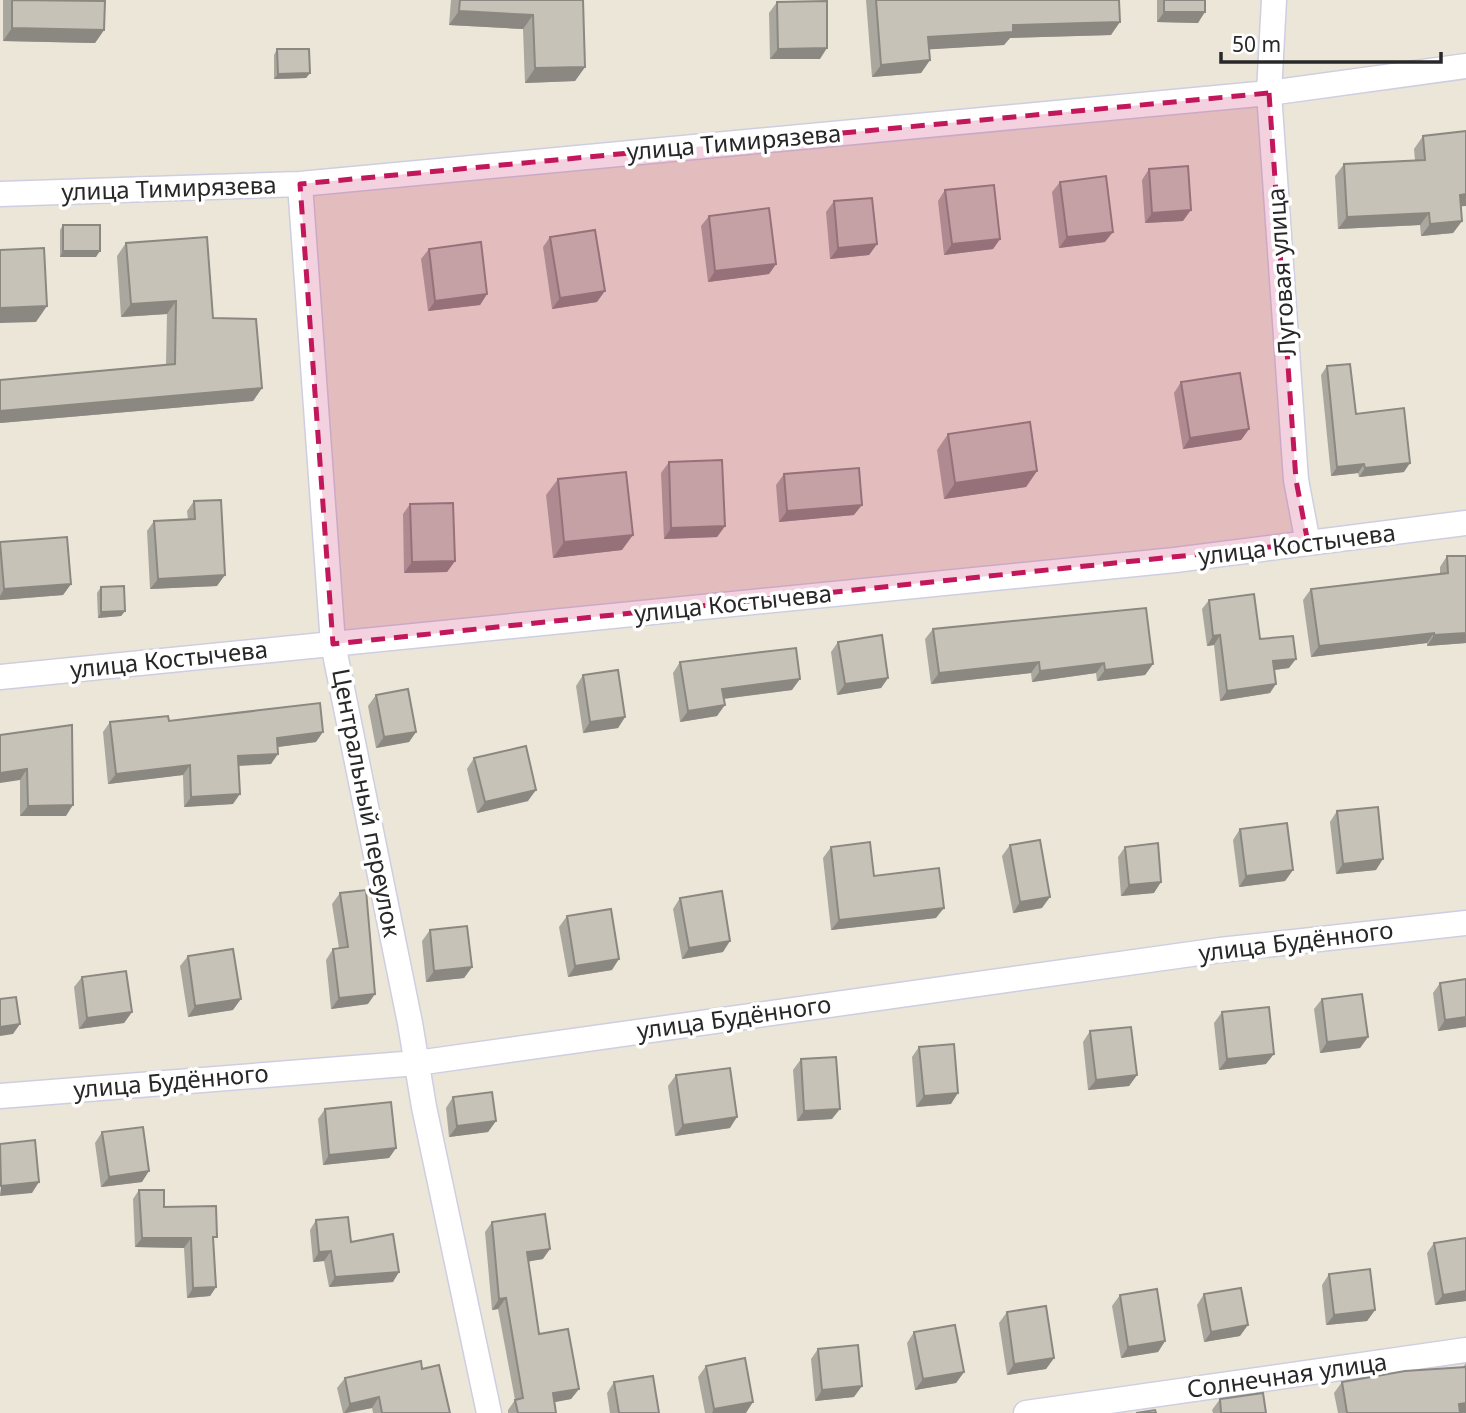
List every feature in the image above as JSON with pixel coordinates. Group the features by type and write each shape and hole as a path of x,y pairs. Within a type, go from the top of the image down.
{"street":[{"name":"Луговая улица","path":"1275,0 1269,93 1296,480 1308,543"},
{"name":"улица Тимирязева","path":"0,194 300,184 1269,93 1466,66"},
{"name":"Центральный переулок","path":"300,184 333,644 424,1107 489,1413"},
{"name":"улица Костычева","path":"0,677 1175,560 1466,523"},
{"name":"улица Будённого","path":"0,1096 417,1062 1220,950 1466,923"},
{"name":"Солнечная улица","path":"1026,1413 1466,1350"}],"highlighted area":[{"path":"1269,93 1296,480 1308,543 333,644 300,184"}],"building":[{"path":"12,0 105,1 104,30 12,28"},
{"path":"460,0 583,0 585,67 535,68 533,15 459,11"},
{"path":"876,0 1119,0 1120,22 1013,25 1013,32 928,37 930,60 881,65"},
{"path":"1164,0 1205,0 1205,12 1164,12"},
{"path":"827,1 827,48 778,49 777,2"},
{"path":"277,49 309,49 310,73 278,74"},
{"path":"1466,131 1466,194 1460,195 1462,221 1430,224 1429,213 1347,217 1344,164 1425,160 1423,136"},
{"path":"1188,166 1191,210 1152,213 1149,169"},
{"path":"1106,176 1113,232 1067,237 1060,182"},
{"path":"994,185 1000,239 952,244 945,190"},
{"path":"872,198 877,244 838,248 834,201"},
{"path":"769,208 776,264 715,271 709,216"},
{"path":"63,225 100,225 100,251 63,251"},
{"path":"595,230 605,291 560,298 550,237"},
{"path":"207,237 213,318 256,319 262,388 0,411 0,380 175,364 176,301 131,304 126,243"},
{"path":"481,242 487,294 435,301 429,249"},
{"path":"44,248 47,306 0,308 0,250"},
{"path":"1350,364 1356,414 1404,408 1410,463 1365,468 1364,464 1337,467 1327,366"},
{"path":"1240,373 1249,429 1190,438 1181,382"},
{"path":"1030,422 1037,471 955,483 948,434"},
{"path":"722,460 725,526 671,528 669,462"},
{"path":"859,468 862,505 787,511 784,474"},
{"path":"626,472 633,535 564,542 558,479"},
{"path":"221,500 225,575 158,579 154,521 195,519 194,501"},
{"path":"453,503 455,561 412,562 410,504"},
{"path":"67,537 71,584 4,589 0,542"},
{"path":"1447,556 1466,556 1466,633 1434,633 1319,646 1311,589 1448,573"},
{"path":"124,586 125,611 101,612 101,587"},
{"path":"1254,594 1260,639 1293,636 1296,659 1273,661 1276,684 1227,691 1220,635 1213,636 1209,600"},
{"path":"1146,608 1153,664 1105,670 1104,663 1040,671 1039,662 939,673 933,629"},
{"path":"882,635 888,678 845,684 838,642"},
{"path":"796,648 800,679 722,689 725,705 688,711 680,662"},
{"path":"618,670 625,717 590,722 583,675"},
{"path":"408,689 416,732 384,737 376,695"},
{"path":"320,703 323,732 277,738 278,754 238,756 240,794 191,797 190,765 116,774 110,722 168,716 169,721"},
{"path":"72,725 73,805 28,806 27,769 0,773 0,735"},
{"path":"526,746 536,790 485,802 474,758"},
{"path":"1378,807 1383,859 1343,864 1337,811"},
{"path":"1287,823 1293,870 1246,876 1240,829"},
{"path":"1040,840 1050,897 1020,902 1010,845"},
{"path":"870,842 874,876 939,868 944,908 839,920 831,847"},
{"path":"1158,843 1161,882 1129,885 1125,847"},
{"path":"366,890 375,994 339,998 333,949 348,947 340,893"},
{"path":"722,891 730,941 689,948 680,898"},
{"path":"611,909 619,959 575,966 567,916"},
{"path":"467,926 472,967 434,971 430,930"},
{"path":"233,949 241,999 195,1006 188,956"},
{"path":"126,971 132,1012 87,1018 82,977"},
{"path":"1466,979 1466,1017 1445,1020 1440,983"},
{"path":"1362,994 1368,1037 1327,1042 1322,999"},
{"path":"16,997 20,1024 0,1027 0,999"},
{"path":"1269,1007 1274,1054 1227,1059 1222,1012"},
{"path":"1131,1027 1137,1075 1096,1080 1090,1031"},
{"path":"954,1044 958,1093 924,1096 919,1047"},
{"path":"836,1057 840,1109 804,1111 801,1059"},
{"path":"730,1068 737,1117 683,1125 676,1075"},
{"path":"492,1092 496,1121 457,1126 453,1097"},
{"path":"391,1102 396,1148 329,1155 325,1109"},
{"path":"143,1127 149,1171 109,1177 102,1132"},
{"path":"35,1140 39,1182 1,1186 0,1144"},
{"path":"139,1190 164,1190 164,1207 216,1206 217,1237 213,1237 216,1287 193,1288 191,1238 142,1238"},
{"path":"545,1214 550,1249 527,1252 539,1334 568,1329 579,1389 553,1393 556,1413 518,1413 515,1400 523,1398 506,1298 499,1299 492,1222"},
{"path":"348,1217 351,1242 393,1234 399,1272 335,1277 331,1251 319,1252 316,1220"},
{"path":"1466,1238 1466,1291 1443,1295 1434,1243"},
{"path":"1370,1269 1375,1310 1334,1315 1329,1274"},
{"path":"1241,1288 1248,1325 1211,1332 1204,1294"},
{"path":"1157,1289 1165,1341 1128,1347 1120,1295"},
{"path":"1046,1306 1054,1358 1014,1364 1007,1312"},
{"path":"955,1325 964,1372 923,1379 914,1332"},
{"path":"858,1345 862,1386 822,1390 818,1349"},
{"path":"745,1358 753,1402 714,1409 706,1366"},
{"path":"421,1361 422,1369 439,1365 450,1413 382,1413 379,1397 350,1404 345,1378"},
{"path":"1466,1367 1466,1403 1459,1404 1460,1413 1347,1413 1342,1382 1405,1371"},
{"path":"653,1376 659,1413 619,1413 614,1382"},
{"path":"1263,1393 1266,1413 1221,1413 1220,1399"}]}
